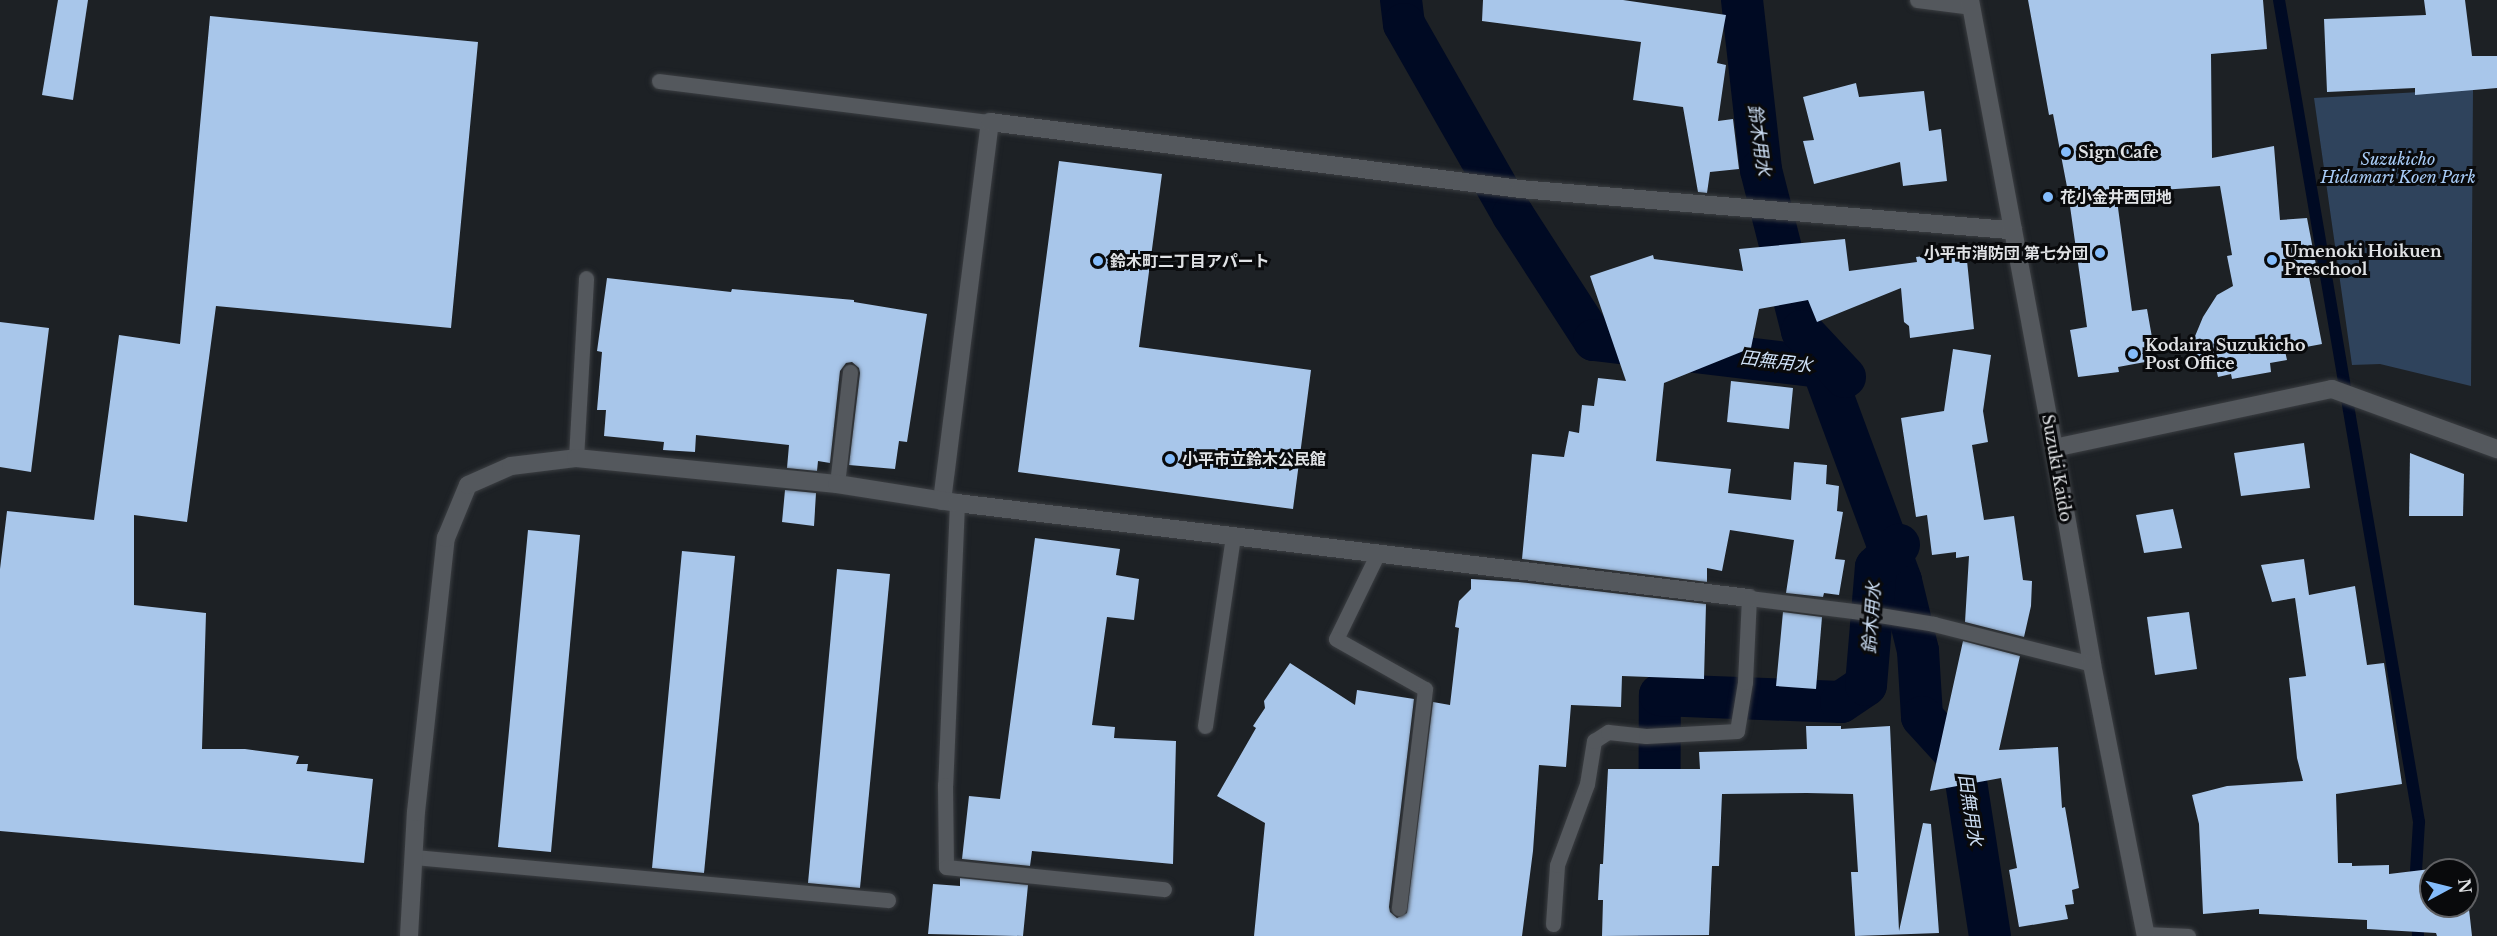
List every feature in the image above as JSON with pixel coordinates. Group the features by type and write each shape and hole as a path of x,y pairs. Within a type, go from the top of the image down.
{"street":[{"name":"Suzuki Kaido","path":"1971,3 2092,664 2146,935"},
{"path":"949,502 990,122 1520,189 2013,230"},
{"path":"2054,448 2332,389 2497,449"},
{"path":"409,936 416,812 446,538 468,485 512,466 576,458 837,484 949,502 1749,598"}],"lane":[{"path":"1917,0 1971,3"},
{"path":"659,81 990,122"},
{"path":"576,458 586,278"},
{"path":"837,484 850,372"},
{"path":"949,502 945,867 1164,889"},
{"path":"1205,726 1233,537"},
{"path":"1377,555 1336,639 1425,689 1399,908"},
{"path":"1553,924 1557,865 1587,784 1594,741 1608,732 1646,736 1737,731 1745,682 1749,598 1934,624 2092,664"},
{"path":"414,857 888,900"},
{"path":"2146,935 2188,936"}],"green space":[{"name":"Suzukicho Hidamari Koen Park","path":"2473,89 2471,386 2380,364 2352,365 2314,98"}],"building":[{"path":"58,0 88,0 73,100 42,95"},
{"path":"1483,0 1623,0 1726,15 1717,63 1726,65 1718,121 1733,119 1739,169 1710,172 1707,193 1698,192 1683,107 1633,100 1641,42 1482,21"},
{"path":"2028,0 2263,0 2267,49 2211,54 2212,158 2274,146 2280,220 2307,218 2316,265 2307,267 2322,344 2285,351 2287,360 2270,363 2271,372 2232,379 2231,374 2218,377 2216,368 2199,371 2193,341 2203,317 2217,295 2233,286 2227,256 2232,255 2220,186 2116,193 2132,311 2147,309 2156,360 2118,367 2119,372 2078,377 2070,330 2087,327 2068,192 2053,114 2049,115"},
{"path":"2424,0 2465,0 2472,56 2497,56 2497,88 2415,95 2415,88 2327,92 2324,19 2426,15"},
{"path":"210,16 478,42 451,328 216,306 187,522 134,515 134,605 206,613 202,749 245,749 299,756 296,764 308,764 307,771 373,779 364,863 0,831 0,569 7,511 94,520 119,335 180,344"},
{"path":"1856,83 1859,97 1924,91 1929,131 1941,129 1947,181 1903,186 1900,162 1814,184 1803,141 1814,140 1803,97"},
{"name":"鈴木町二丁目アパート","path":"1059,161 1162,174 1139,347 1311,370 1293,509 1018,472"},
{"path":"1845,239 1849,271 1917,262 1916,257 1966,251 1974,329 1910,338 1909,326 1904,322 1901,288 1817,322 1808,300 1759,309 1751,348 1664,383 1656,461 1731,469 1728,493 1791,500 1794,462 1827,465 1826,484 1839,486 1837,511 1843,512 1835,559 1845,560 1839,595 1824,593 1823,597 1786,593 1794,540 1730,530 1722,571 1707,568 1707,582 1522,559 1532,454 1564,457 1569,431 1579,433 1582,405 1594,406 1598,378 1626,381 1590,276 1653,255 1654,259 1743,271 1739,249"},
{"path":"607,278 731,292 732,289 854,300 854,302 927,314 907,442 899,441 895,469 849,465 860,373 859,368 852,362 846,363 840,371 830,463 818,461 817,471 787,468 789,445 696,435 695,452 663,450 664,442 604,436 606,410 597,410 602,352 597,351"},
{"path":"0,322 49,328 31,472 0,467"},
{"path":"1953,349 1991,355 1983,411 1988,442 1972,445 1984,520 2014,516 2023,580 2032,581 2031,606 2024,637 1965,622 1969,556 1956,558 1956,552 1932,555 1927,515 1916,517 1901,418 1944,411"},
{"path":"1731,381 1793,388 1789,429 1727,422"},
{"path":"2304,443 2310,488 2241,496 2234,453"},
{"path":"2410,453 2464,474 2463,516 2409,516"},
{"path":"785,490 816,493 814,526 782,522"},
{"path":"2173,509 2182,548 2144,553 2136,515"},
{"path":"528,530 580,535 551,852 498,847"},
{"path":"1035,538 1120,549 1116,575 1139,579 1134,620 1107,617 1092,725 1115,727 1114,738 1176,741 1173,864 1032,851 1030,866 962,859 969,796 1000,799"},
{"path":"682,551 735,556 704,873 652,868"},
{"path":"2304,559 2309,595 2355,586 2367,665 2384,663 2402,784 2336,794 2338,863 2352,863 2352,866 2389,865 2389,874 2419,870 2419,918 2470,918 2472,936 2437,936 2436,933 2367,929 2367,920 2259,914 2259,909 2203,914 2199,824 2192,795 2227,786 2303,781 2297,758 2289,678 2306,676 2295,598 2272,602 2261,565"},
{"path":"837,569 890,574 860,888 808,883"},
{"path":"1471,579 1519,582 1706,604 1704,679 1622,676 1621,707 1571,705 1566,767 1539,765 1533,851 1522,936 1254,936 1265,823 1217,796 1256,728 1253,726 1265,708 1264,701 1290,663 1355,705 1357,690 1414,699 1389,907 1390,912 1397,918 1407,913 1433,702 1450,705 1459,628 1455,627 1459,601 1471,589"},
{"path":"1783,612 1822,617 1816,689 1776,686"},
{"path":"2189,612 2197,669 2155,675 2147,617"},
{"path":"1963,641 2020,656 1999,750 2058,747 2062,808 2065,807 2079,888 2072,890 2074,904 2065,905 2068,919 2019,927 2009,870 2017,868 2001,778 1930,791"},
{"path":"1806,726 1841,726 1841,729 1890,726 1899,931 1923,823 1931,824 1939,933 1855,936 1851,872 1858,872 1853,794 1807,793 1722,794 1719,866 1712,866 1709,935 1602,936 1603,900 1598,900 1600,864 1603,864 1608,769 1700,769 1699,752 1807,749"},
{"path":"960,878 1028,885 1023,936 928,934 933,884 960,886"}],"waterway":[{"name":"田無用水","path":"1401,0 1404,24 1513,215 1594,340 1822,367 1901,581 1918,651 1922,717 1963,762 1990,936"},
{"name":"鈴木用水","path":"1742,0 1761,170 1802,331 1845,377"},
{"path":"2279,0 2419,822 2415,887"},
{"name":"鈴木用水","path":"1659,936 1660,695 1841,702 1866,685 1876,567 1899,545"},
{"path":"2417,916 2418,936"}],"place":[{"name":"Sign Cafe","path":"2066,152"},
{"name":"花小金井西団地","path":"2048,197"},
{"name":"小平市消防団 第七分団","path":"2100,253"},
{"name":"Umenoki Hoikuen Preschool","path":"2272,260"},
{"name":"鈴木町二丁目アパート","path":"1098,261"},
{"name":"Kodaira Suzukicho Post Office","path":"2133,354"},
{"name":"小平市立鈴木公民館","path":"1170,459"}]}
